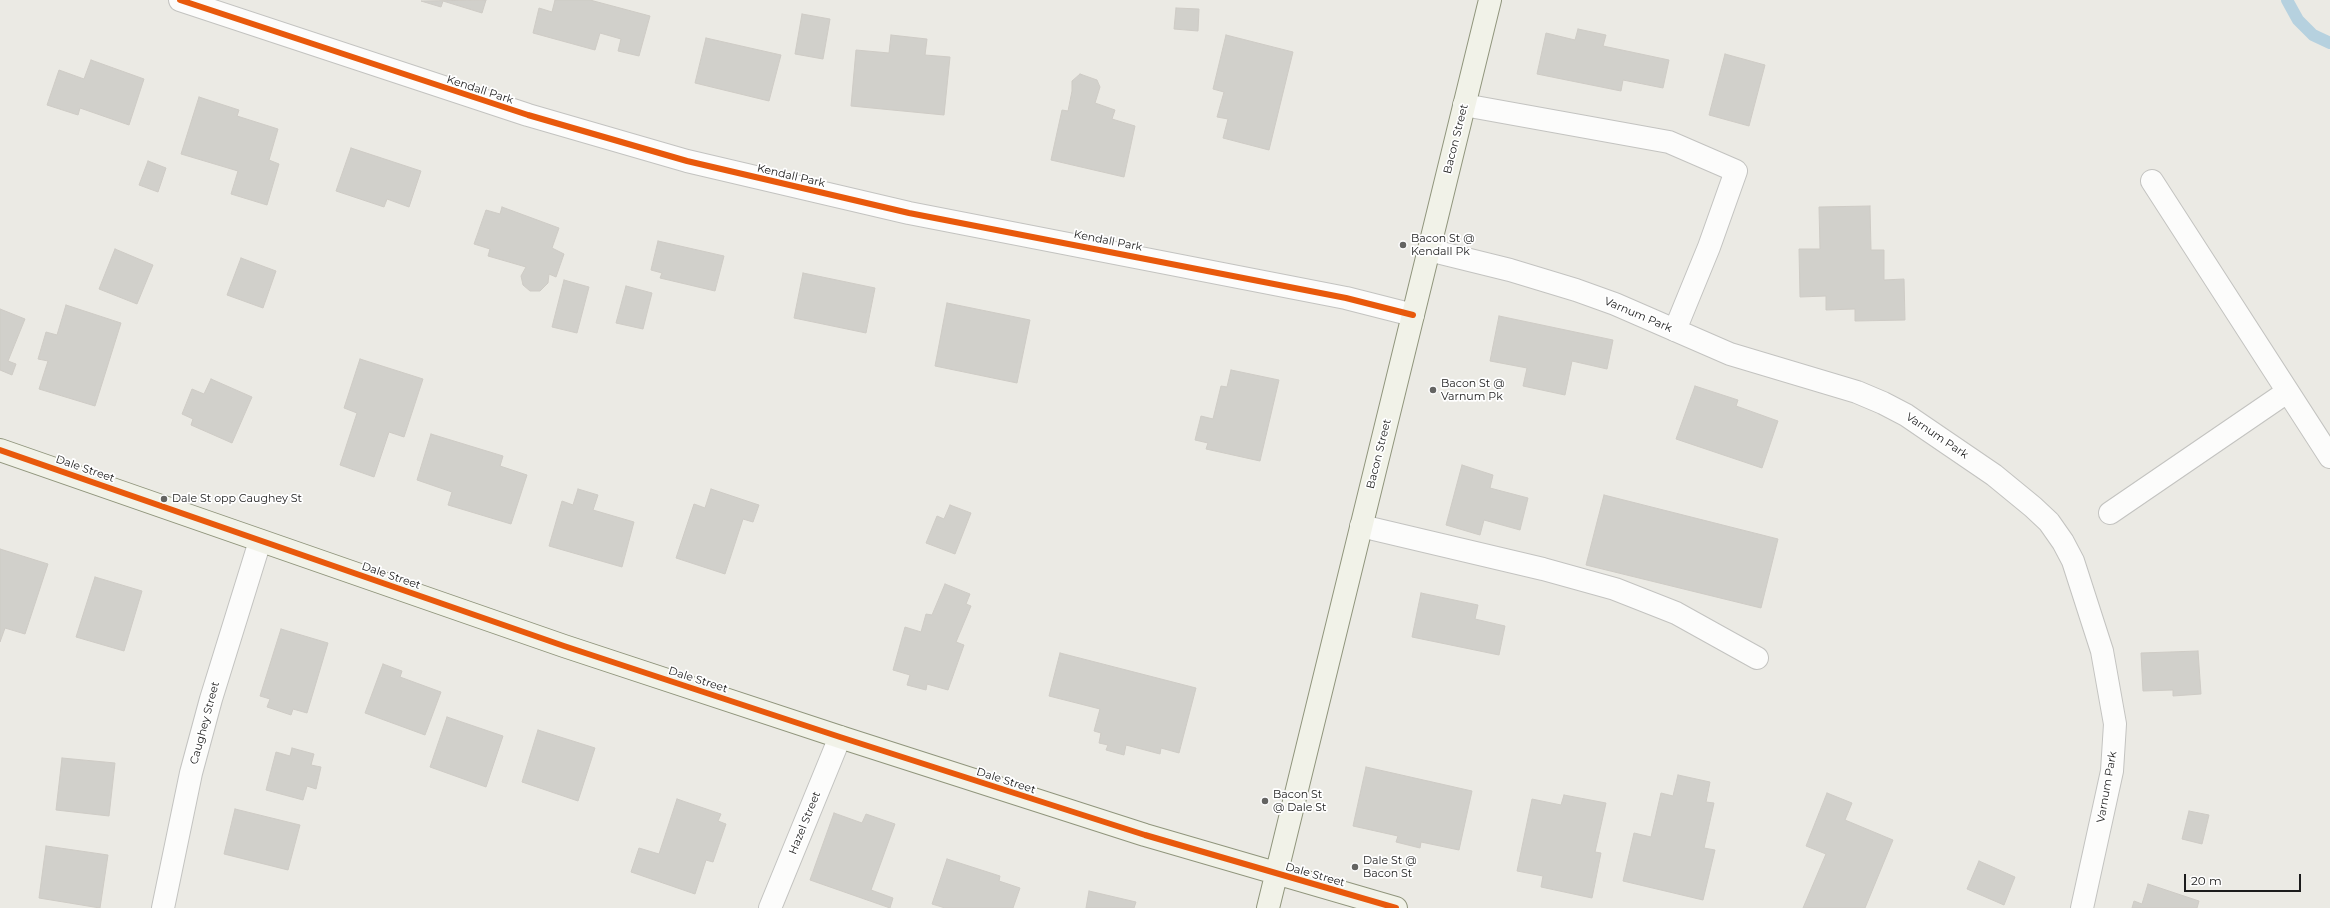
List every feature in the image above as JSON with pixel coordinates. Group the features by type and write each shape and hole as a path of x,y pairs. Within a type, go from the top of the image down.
{"street":[{"name":"Kendall Park","path":"180,0 528,115 695,163 909,212 1346,298 1413,315"},
{"name":"Bacon Street","path":"1268,908 1490,0"},
{"path":"1464,105 1669,142 1736,172 1709,247 1675,330"},
{"path":"2152,181 2330,457"},
{"name":"Varnum Park","path":"1429,250 1510,270 1576,290 1615,304 1748,360 1857,392 1906,415 2016,492 2049,522 2063,542 2083,589 2102,651 2115,724 2112,771 2082,908"},
{"path":"2110,513 2287,392"},
{"name":"Dale Street","path":"0,450 564,646 1038,802 1276,874 1396,908"},
{"path":"1361,526 1543,568 1615,589 1676,613 1757,658"},
{"name":"Caughey Street","path":"163,908 193,765 213,691 260,541"},
{"name":"Hazel Street","path":"770,908 840,737"}],"building":[{"path":"486,0 482,13 443,1 441,7 421,1"},
{"path":"555,0 590,0 650,16 639,56 618,51 621,39 600,33 595,50 533,33 539,8 552,12"},
{"path":"1176,8 1199,9 1198,31 1174,29"},
{"path":"802,14 830,19 823,59 795,54"},
{"path":"1578,29 1606,35 1603,46 1669,60 1663,88 1623,80 1621,91 1537,74 1546,33 1575,40"},
{"path":"891,35 927,39 925,55 950,57 944,115 851,106 856,50 889,53"},
{"path":"1226,35 1293,52 1269,150 1223,138 1228,119 1217,117 1224,92 1213,89"},
{"path":"706,38 781,55 769,101 695,83"},
{"path":"1725,54 1765,65 1749,126 1709,115"},
{"path":"91,60 144,79 129,125 80,108 78,115 47,105 59,70 84,79"},
{"path":"1080,74 1097,80 1100,87 1095,103 1115,110 1112,119 1135,126 1124,177 1051,160 1062,110 1068,111 1072,91 1072,81"},
{"path":"199,97 239,110 237,116 278,129 269,160 279,164 267,205 231,194 238,171 181,154"},
{"path":"351,148 421,171 409,207 387,199 384,207 336,191"},
{"path":"148,161 166,168 158,192 139,185"},
{"path":"1870,206 1871,250 1884,250 1884,280 1904,279 1905,320 1855,321 1855,309 1826,310 1826,296 1800,297 1799,249 1820,249 1819,207"},
{"path":"502,207 559,228 552,248 564,254 556,277 549,274 548,283 540,291 530,291 523,285 521,276 526,267 488,256 490,249 474,244 486,210 500,214"},
{"path":"658,241 724,256 715,291 660,278 662,273 651,270"},
{"path":"115,249 153,265 137,304 99,289"},
{"path":"241,258 276,271 263,308 227,295"},
{"path":"803,273 875,288 866,333 794,318"},
{"path":"564,280 589,287 577,333 552,327"},
{"path":"626,286 652,293 643,329 616,323"},
{"path":"947,303 1030,320 1017,383 935,366"},
{"path":"66,305 121,323 95,406 39,389 48,361 38,359 46,332 57,335"},
{"path":"0,309 25,319 8,361 16,364 12,375 0,370"},
{"path":"1499,316 1613,340 1607,369 1572,361 1565,395 1523,386 1527,368 1490,361"},
{"path":"360,359 423,379 404,437 389,432 374,477 340,465 357,413 344,408"},
{"path":"1231,370 1279,380 1260,461 1206,449 1208,443 1195,440 1201,416 1213,419 1221,386 1227,387"},
{"path":"211,379 252,397 232,443 191,425 193,419 182,414 192,389 204,394"},
{"path":"1695,386 1738,400 1736,406 1778,421 1762,468 1676,439"},
{"path":"431,434 503,456 500,466 527,475 511,524 448,505 452,492 417,480"},
{"path":"1462,465 1493,475 1490,488 1528,498 1520,530 1484,520 1480,535 1446,525"},
{"path":"578,489 598,495 593,510 634,522 622,567 549,546 562,501 573,505"},
{"path":"711,489 759,505 753,522 743,519 725,574 676,558 694,504 705,508"},
{"path":"1604,495 1778,539 1761,608 1586,565"},
{"path":"950,505 971,513 955,554 926,543 937,516 944,519"},
{"path":"0,549 48,564 25,634 5,628 0,642"},
{"path":"95,577 142,591 124,651 76,637"},
{"path":"945,584 970,594 966,604 971,606 956,642 964,645 948,690 927,684 926,690 907,685 910,675 893,670 905,627 921,632 926,614 932,615"},
{"path":"1421,593 1478,605 1475,619 1505,626 1499,655 1412,637"},
{"path":"281,629 328,643 307,713 293,709 291,715 267,707 270,699 260,696"},
{"path":"2198,651 2201,694 2173,696 2173,690 2143,691 2141,653"},
{"path":"1060,653 1196,688 1179,753 1161,748 1160,754 1126,745 1124,755 1106,750 1108,745 1099,743 1101,733 1094,731 1100,709 1049,696"},
{"path":"383,664 402,671 400,677 441,692 425,735 365,713"},
{"path":"447,717 503,736 486,787 430,767"},
{"path":"538,730 595,748 578,801 522,782"},
{"path":"292,748 314,754 311,765 321,767 316,789 307,786 303,800 266,790 276,752 290,756"},
{"path":"62,758 115,763 109,816 56,810"},
{"path":"1366,767 1472,791 1459,850 1421,842 1420,848 1396,842 1398,836 1353,826"},
{"path":"1678,775 1710,782 1706,802 1714,803 1704,848 1715,850 1703,900 1623,881 1634,833 1651,837 1661,793 1673,796"},
{"path":"1827,793 1852,803 1845,820 1893,840 1865,908 1803,908 1826,854 1806,846"},
{"path":"1564,795 1606,803 1595,852 1601,853 1592,898 1541,887 1543,876 1517,871 1532,799 1561,805"},
{"path":"677,799 721,814 718,821 726,824 713,862 706,860 695,894 631,872 639,848 659,854"},
{"path":"235,809 300,825 288,870 224,854"},
{"path":"2189,811 2209,815 2202,844 2182,839"},
{"path":"834,813 862,823 866,814 895,824 871,890 893,898 890,908 810,880"},
{"path":"46,846 108,855 100,908 39,898"},
{"path":"947,859 1000,876 999,881 1020,888 1013,908 945,908 932,904"},
{"path":"1979,861 2015,877 2004,905 1967,889"},
{"path":"2148,884 2199,901 2197,908 2132,908 2134,901 2142,904"},
{"path":"1089,891 1136,902 1134,908 1086,908"}],"waterway":[{"path":"2287,0 2298,20 2313,35 2330,43"}],"cycle path":[{"path":"180,0 528,115 687,161 909,213 1346,298 1413,315"},
{"path":"0,450 564,646 840,737 1145,835 1396,908"}],"place":[{"name":"Bacon St @ Kendall Pk","path":"1403,245"},
{"name":"Bacon St @ Varnum Pk","path":"1433,390"},
{"name":"Dale St opp Caughey St","path":"164,499"},
{"name":"Bacon St @ Dale St","path":"1265,801"},
{"name":"Dale St @ Bacon St","path":"1355,867"}]}
